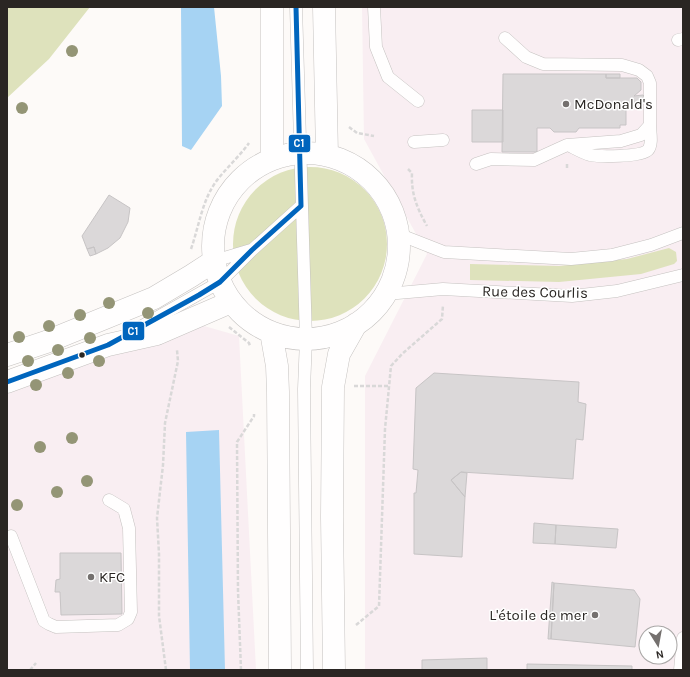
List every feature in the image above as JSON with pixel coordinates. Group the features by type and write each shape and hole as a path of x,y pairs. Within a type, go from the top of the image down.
{"main road":[{"path":"272,7 272,159"},
{"path":"324,7 328,155"},
{"path":"300,153 328,155 352,165 375,183 384,195 393,213 398,234 399,254 394,275 386,294 372,311 356,324 332,335 306,339 288,337 271,332 249,320 231,302 220,282 214,261 213,235 219,211 232,189 250,171 272,159 300,153"},
{"path":"7,355 46,342 154,298 214,261"},
{"path":"7,382 108,345 157,334 231,302"},
{"path":"334,670 332,517 333,388 339,354 356,324"},
{"path":"271,332 277,366 278,392 280,670"}],"lane":[{"path":"296,7 306,339 304,389 307,670"},
{"path":"374,7 376,47 388,78 418,101"},
{"path":"505,38 526,57 543,64 622,65 638,70 647,76 650,83 651,144 649,149 641,154 624,156 591,155 567,145"},
{"path":"476,164 491,159 534,160 567,145 621,141 641,135 650,125"},
{"path":"414,142 443,140"},
{"path":"108,345 220,282 252,250 301,206"},
{"path":"398,234 444,252 571,259 612,255 651,245 683,234"},
{"path":"214,261 252,250"},
{"name":"Rue des Courlis","path":"386,294 443,289 572,296 617,291 683,275"},
{"path":"11,536 44,621 56,627 118,625 128,619 131,612 129,528 124,509 109,500"},
{"path":"680,670 683,638"}],"path":[{"path":"347,123 349,127 357,133 374,136"},
{"path":"187,254 191,249 196,235 203,206 216,182 239,157 251,141"},
{"path":"408,169 412,173 411,188 416,205 427,226 433,231"},
{"path":"356,625 379,606 385,429 391,366 402,354 442,319 443,298"},
{"path":"223,326 230,327 249,343 251,349"},
{"path":"166,670 160,616 157,518 163,464 165,423 178,361 176,348"},
{"path":"353,386 388,386"},
{"path":"241,670 238,591 237,442 254,416 255,410"},
{"path":"30,670 36,663"}],"shaded area":[{"path":"362,7 683,7 683,670 365,670 365,376 427,254 364,139"},
{"path":"183,320 239,336 256,670 7,670 7,386"}],"green space":[{"path":"7,7 90,7 49,59 7,98"},
{"path":"302,167 318,167 340,172 365,189 382,214 386,229 386,259 382,274 365,299 340,316 318,321 302,321 280,316 261,304 250,293 238,274 233,252 233,236 238,214 250,195 261,184 280,172"},
{"path":"669,248 676,252 677,261 674,264 641,274 559,282 470,280 470,264 559,266 627,259"}],"water":[{"path":"181,7 214,7 221,76 222,106 191,150 182,146"},
{"path":"219,430 225,670 190,670 186,432"}],"building":[{"path":"503,74 606,74 606,78 637,78 641,82 641,90 634,96 643,95 645,97 645,101 626,103 626,125 620,125 620,128 579,128 576,132 554,132 550,128 537,128 537,152 502,152"},
{"path":"606,74 620,74 620,78 606,78"},
{"path":"472,110 503,110 503,142 472,142"},
{"path":"109,195 130,208 128,222 120,238 108,248 96,254 94,247 87,249 82,236"},
{"path":"94,247 96,254 90,256 87,249"},
{"path":"434,373 579,382 578,402 586,404 583,440 576,439 573,479 461,472 451,480 465,497 462,557 414,554 414,493 416,493 418,470 413,469 416,388"},
{"path":"461,472 467,473 465,497 451,480"},
{"path":"534,523 556,525 555,544 533,543"},
{"path":"556,525 618,529 616,548 555,544"},
{"path":"60,553 121,553 122,614 61,615 60,592 55,592 56,580 60,579"},
{"path":"552,582 554,583 551,639 548,639"},
{"path":"554,583 634,590 640,599 635,647 551,639"},
{"path":"487,658 487,670 422,670 422,660"},
{"path":"527,664 632,666 632,670 527,670"}],"transit line":[{"name":"C1","path":"7,382 108,345 199,295 220,282 252,250 301,206 296,7"}],"place":[{"name":"McDonald's","path":"566,104"},
{"name":"KFC","path":"91,577"},
{"name":"L'étoile de mer","path":"595,615"}]}
